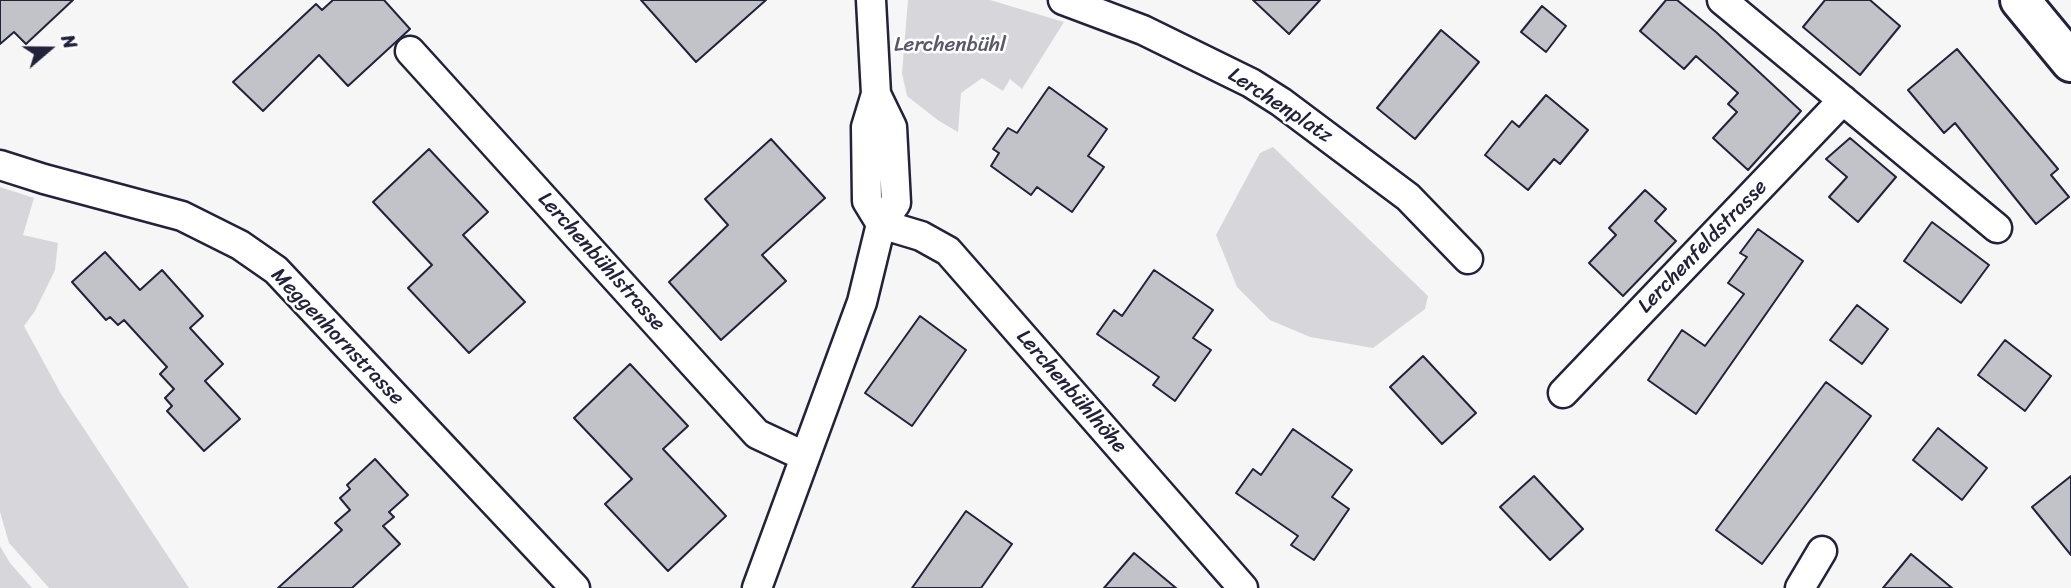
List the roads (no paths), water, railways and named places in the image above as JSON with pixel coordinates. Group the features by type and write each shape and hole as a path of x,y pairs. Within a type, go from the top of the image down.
{"main road":[{"path":"2020,0 2071,62"}],"street":[{"path":"757,588 862,302 881,224 867,201 866,127 876,94 871,0"},
{"name":"Lerchenplatz","path":"1063,0 1143,30 1251,83 1281,102 1408,197 1468,258"},
{"path":"1722,0 1997,228"},
{"name":"Lerchenbühlstrasse","path":"410,51 757,434 804,456"},
{"name":"Lerchenfeldstrasse","path":"1563,393 1843,100"},
{"name":"Meggenhornstrasse","path":"0,165 181,216 240,244 276,270 575,588"},
{"name":"Lerchenbühlhöhe","path":"881,224 921,236 948,251 1242,588"},
{"path":"1800,588 1822,551"}],"park label":[{"name":"Lerchenbühl","path":"950,46"}]}
